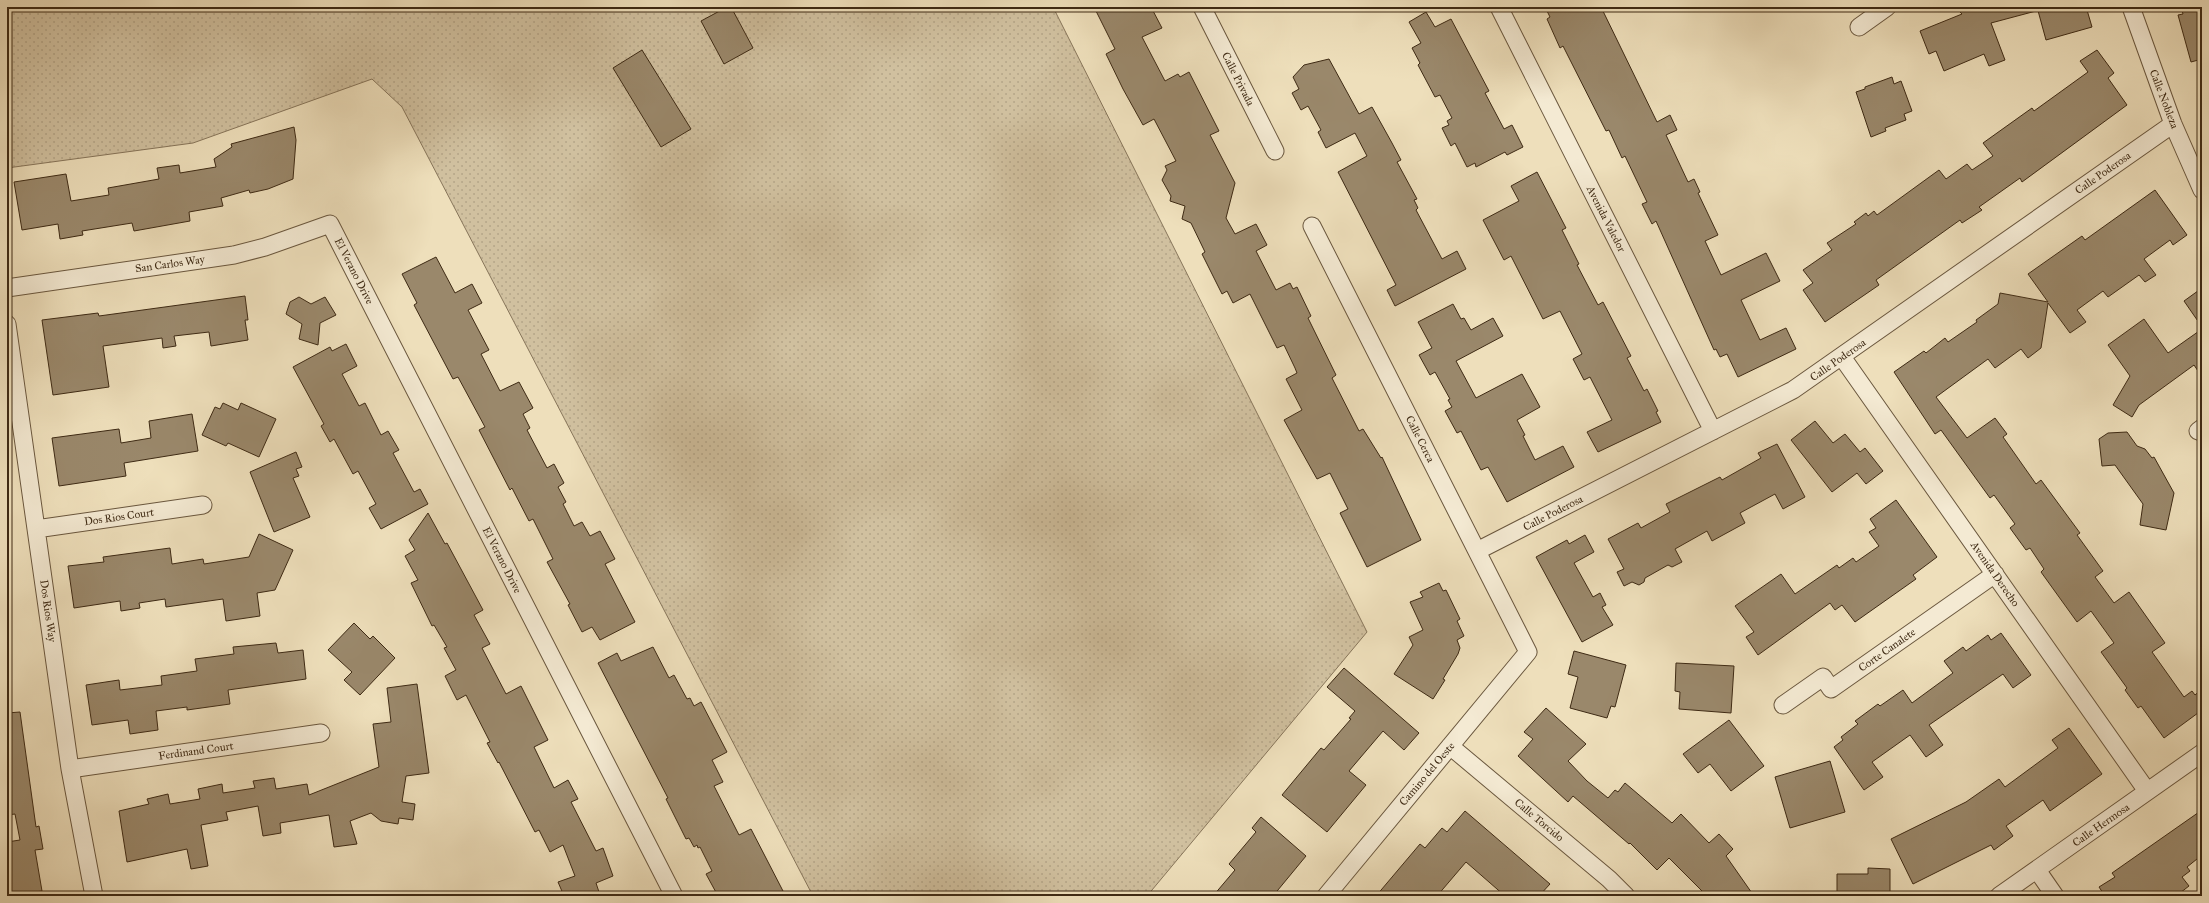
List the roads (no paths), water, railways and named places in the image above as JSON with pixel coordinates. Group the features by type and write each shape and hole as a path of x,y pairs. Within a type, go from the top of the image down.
{"street":[{"name":"Calle Privada","path":"1202,7 1275,152"},
{"name":"Avenida Valedor","path":"1499,7 1713,431"},
{"path":"1859,27 1887,7"},
{"name":"Calle Nobleza","path":"2131,7 2173,124 2202,190"},
{"name":"Calle Poderosa","path":"1477,551 1793,390 2173,124"},
{"name":"San Carlos Way","path":"7,288 234,255 265,247 330,224"},
{"name":"El Verano Drive","path":"330,224 674,896"},
{"name":"Calle Cerca","path":"1312,226 1528,652"},
{"name":"Dos Rios Way","path":"7,324 70,769 94,896"},
{"name":"Avenida Derecho","path":"1842,357 2147,792"},
{"name":"Dos Rios Court","path":"36,529 203,505"},
{"name":"Corte Canalete","path":"1784,705 1823,677 1831,689 1995,574"},
{"name":"Camino del Oeste","path":"1326,896 1528,652"},
{"name":"Ferdinand Court","path":"70,769 321,733"},
{"name":"Calle Torcido","path":"1450,746 1609,879 1626,896"},
{"name":"Calle Hermosa","path":"1999,896 2019,890 2037,870 2202,753"},
{"path":"2037,870 2055,896"}]}
